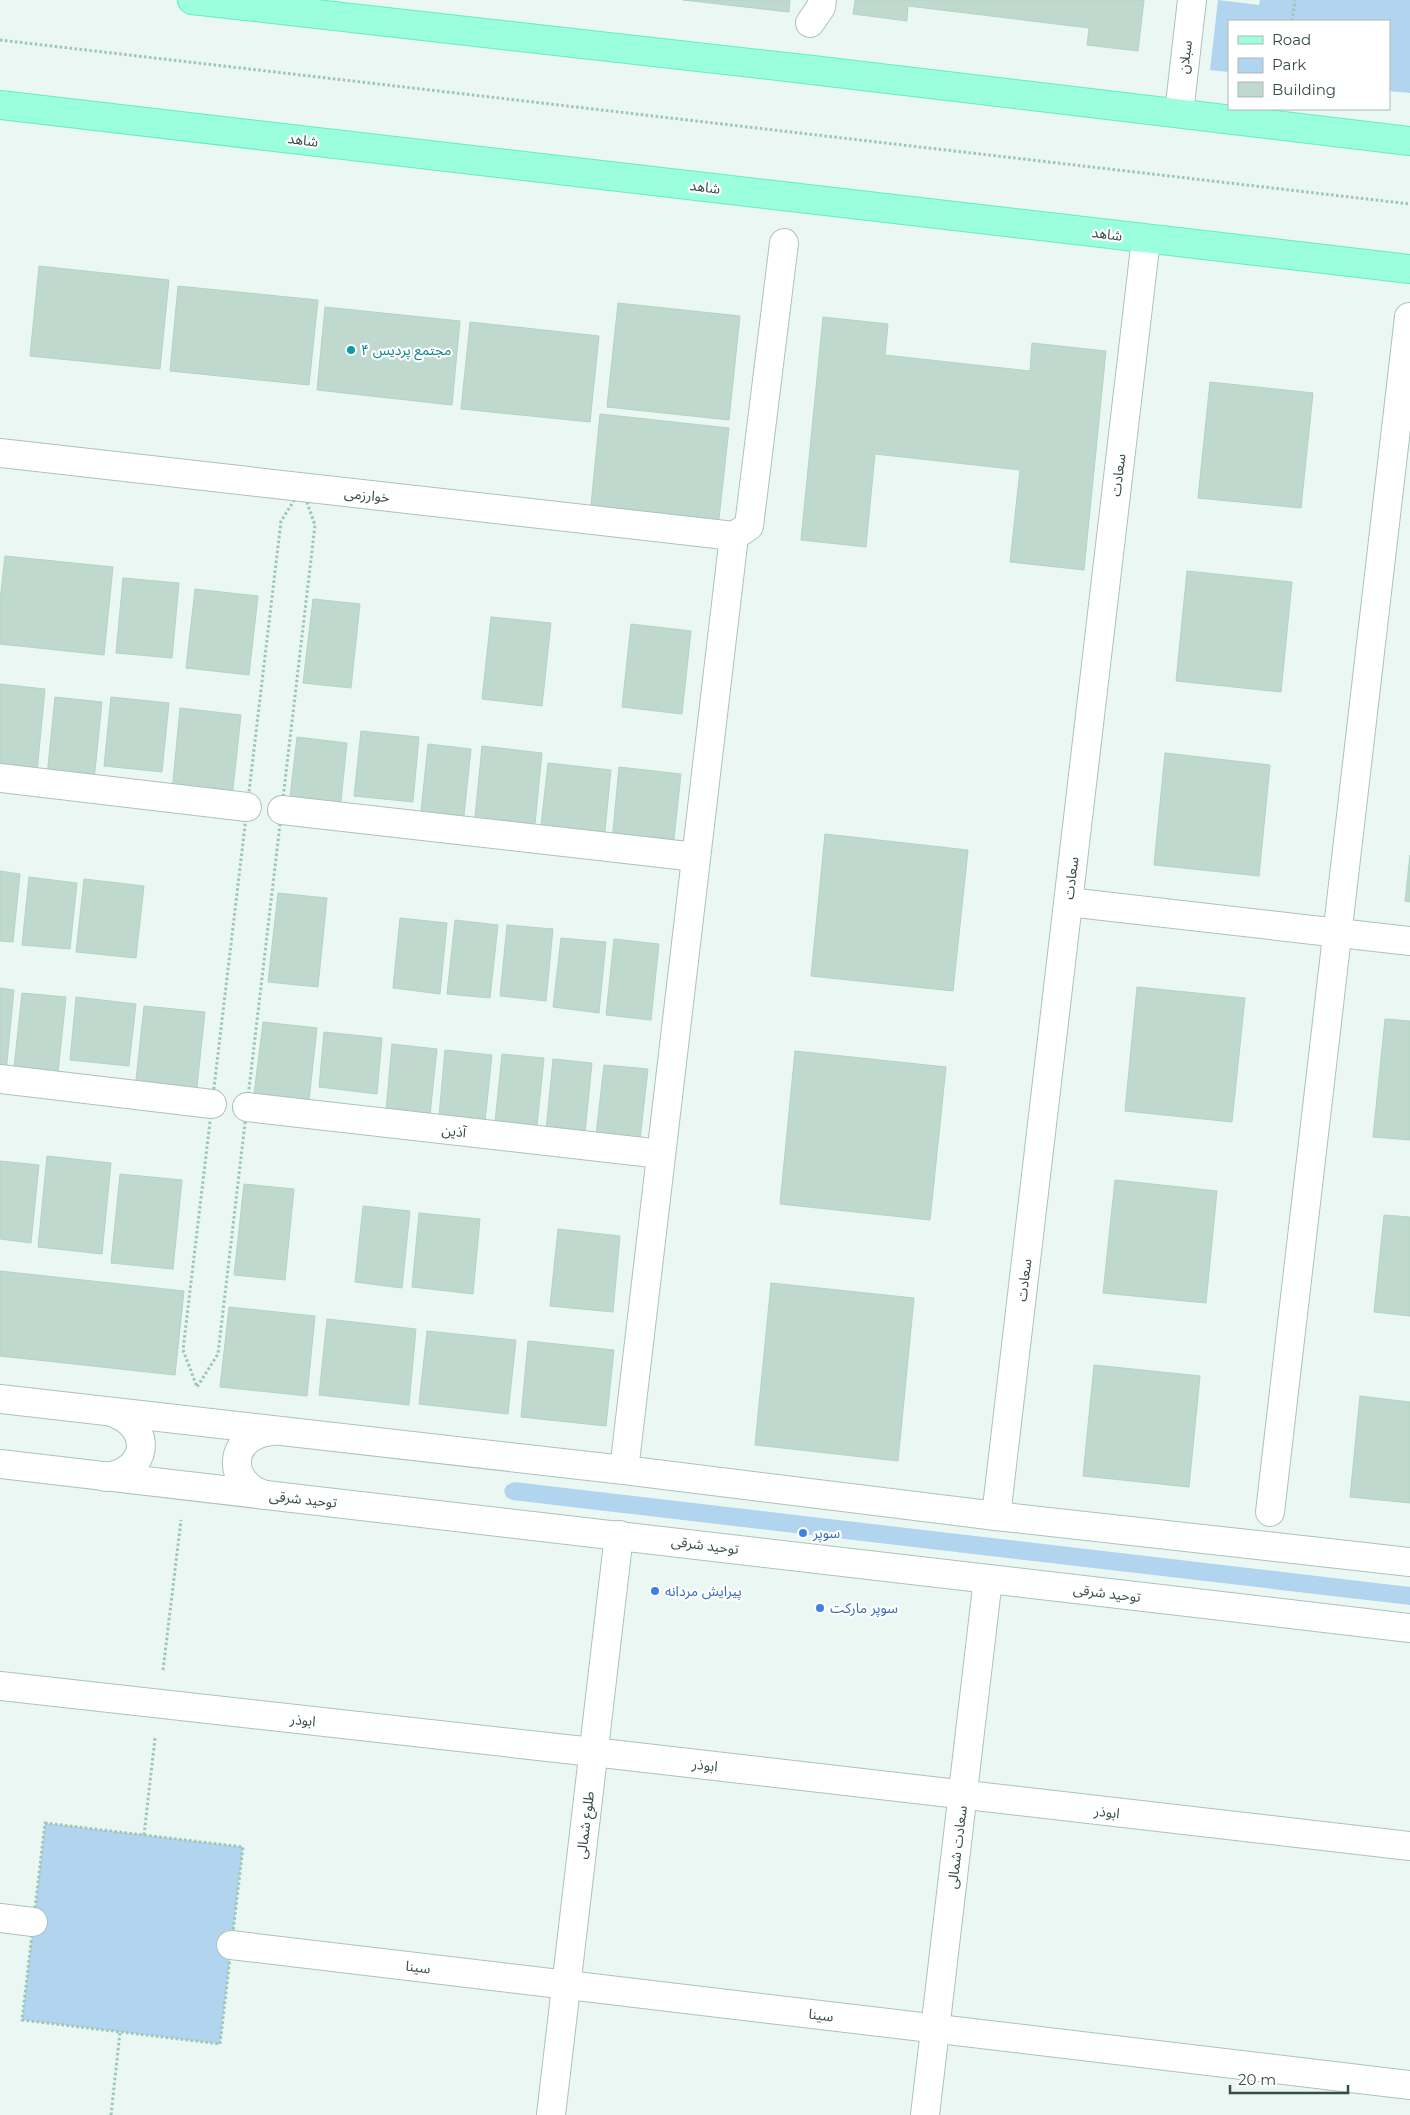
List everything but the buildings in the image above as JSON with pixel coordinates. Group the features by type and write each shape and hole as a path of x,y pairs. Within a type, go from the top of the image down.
{"main road":[{"path":"192,0 1410,141"},
{"name":"شاهد","path":"0,105 1410,269"}],"street":[{"name":"سبلان","path":"1179,113 1192,0"},
{"name":"سعادت","path":"996,1516 1146,239"},
{"path":"624,1470 734,536 749,526 784,243"},
{"path":"1270,1512 1409,317"},
{"name":"خوارزمی","path":"0,453 734,536"},
{"path":"0,778 247,807"},
{"path":"282,810 696,857"},
{"path":"1068,902 1410,941"},
{"path":"0,1079 212,1104"},
{"name":"آذین","path":"247,1108 661,1154"},
{"path":"0,1398 272,1431 624,1470 996,1516 1410,1562"},
{"path":"105,1477 118,1475 129,1469 137,1460 140,1448 140,1436 134,1424 124,1416 112,1412"},
{"path":"265,1495 253,1491 243,1483 238,1472 236,1459 240,1447 249,1438 259,1432 272,1431"},
{"name":"توحید شرقی","path":"0,1464 1410,1628"},
{"name":"طلوع شمالی","path":"551,2115 618,1535"},
{"name":"سعادت شمالی","path":"925,2115 988,1579"},
{"name":"ابوذر","path":"0,1686 1410,1846"},
{"path":"0,1918 33,1922"},
{"name":"سینا","path":"231,1945 1410,2086"}],"path":[{"path":"1292,20 1295,0"},
{"path":"0,40 1410,204"},
{"path":"302,488 315,525 282,810 218,1354 197,1387 183,1350 281,521 302,488"},
{"path":"45,1823 243,1847 231,1945 220,2044 22,2020 45,1823"},
{"path":"111,2115 120,2032"}],"green space":[{"path":"1218,0 1259,5 1260,0 1410,0 1410,93 1390,91 1390,20 1228,20 1228,72 1210,70"},
{"path":"514,1482 1410,1587 1410,1605 512,1500 506,1497 504,1490 507,1485"},
{"path":"45,1823 243,1847 220,2044 22,2020"}],"place":[{"name":"مجتمع پردیس ۴","path":"351,350"},
{"name":"سوپر","path":"803,1533"},
{"name":"پیرایش مردانه","path":"655,1591"},
{"name":"سوپر مارکت","path":"820,1608"}]}
